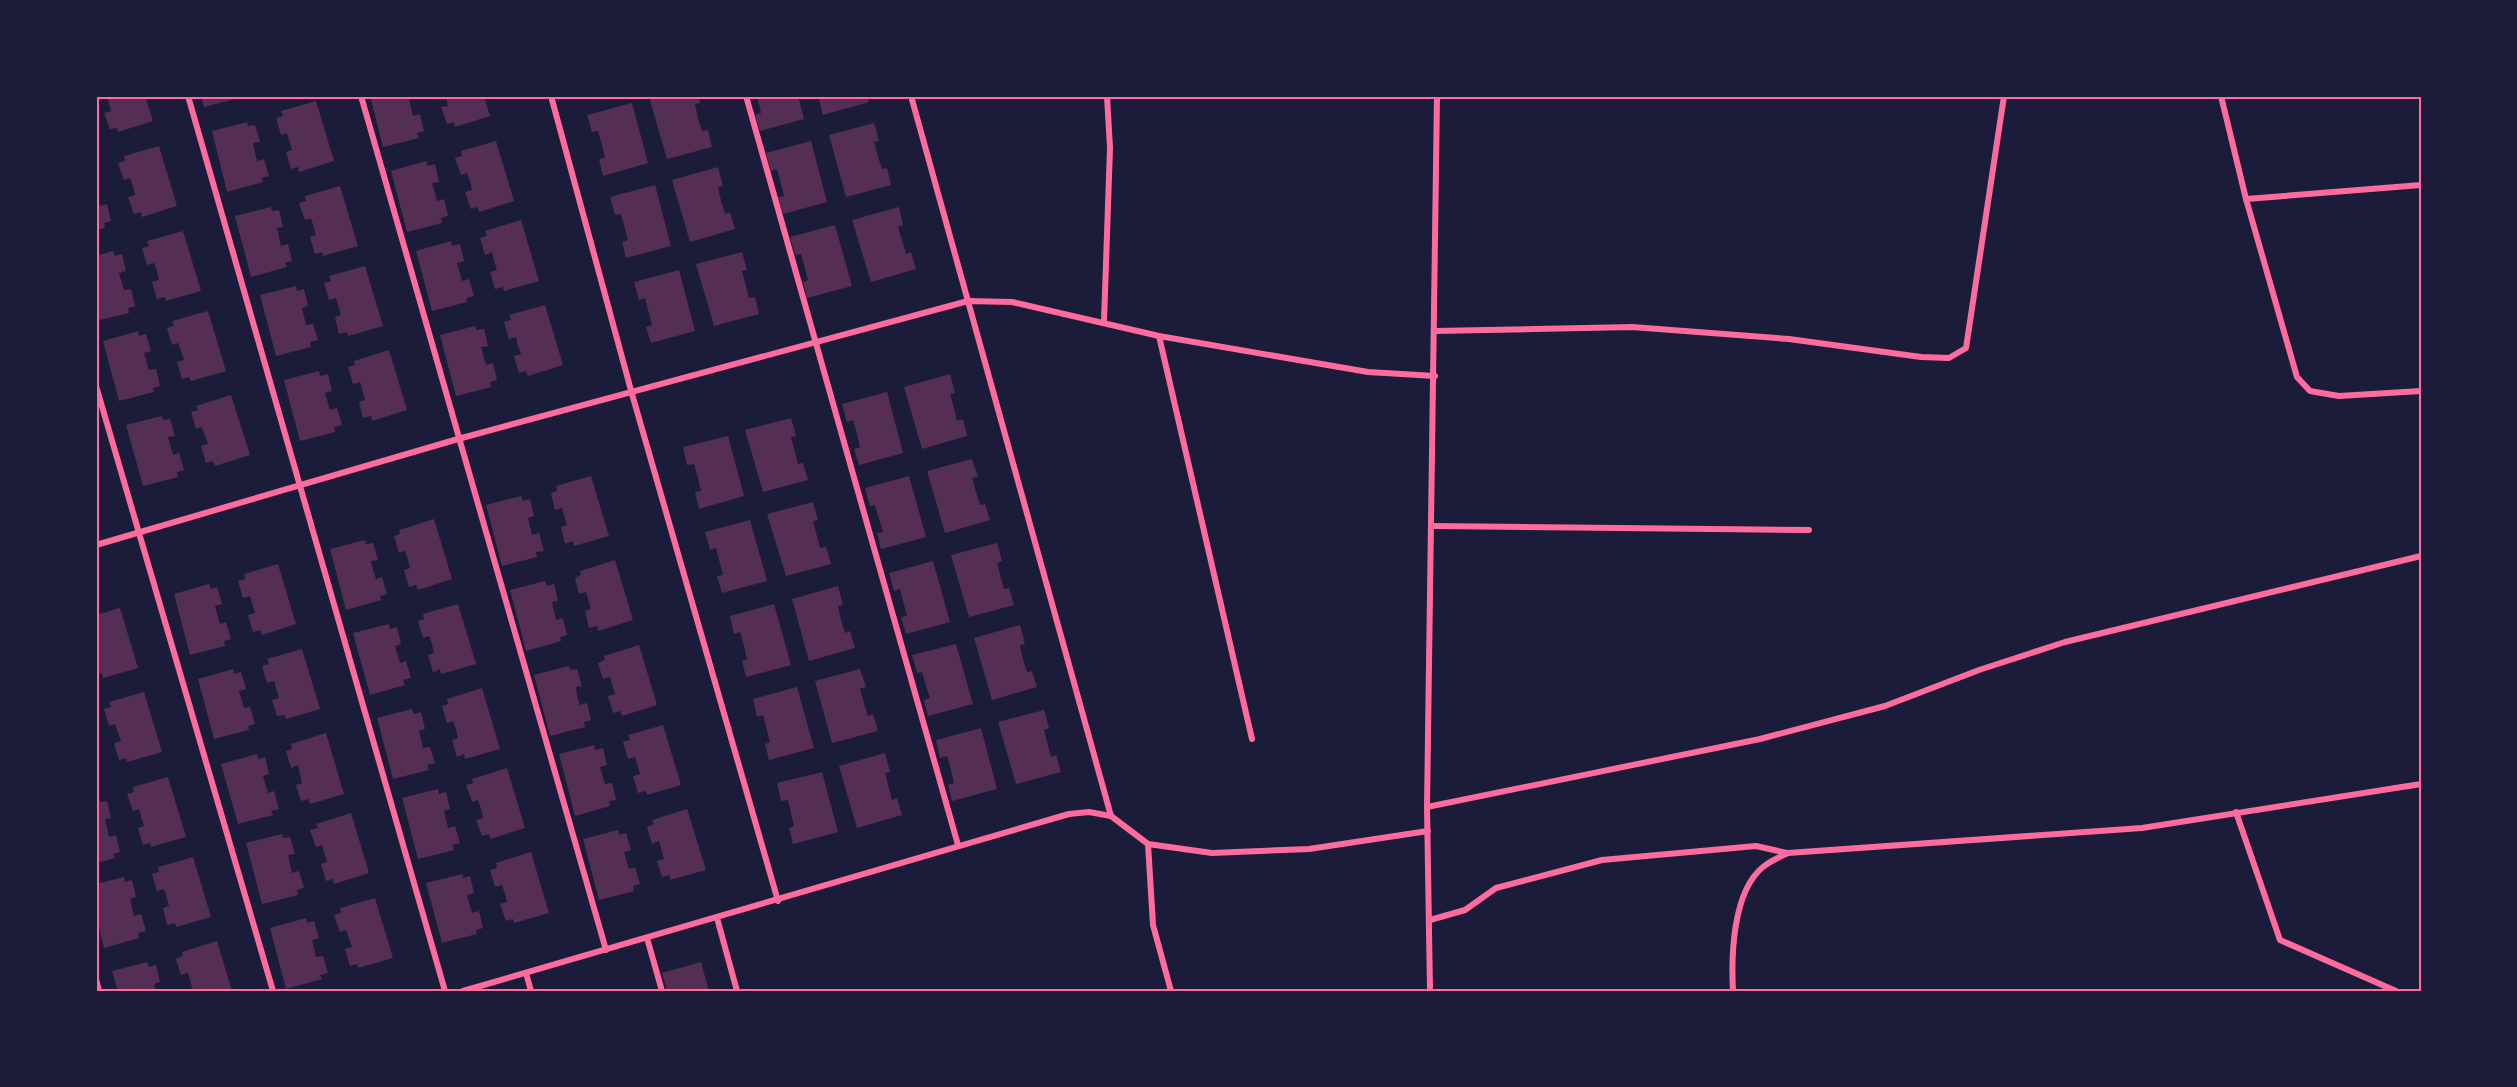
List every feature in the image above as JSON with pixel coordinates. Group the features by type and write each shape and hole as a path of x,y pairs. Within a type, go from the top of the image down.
{"street":[{"path":"188,96 445,991"},
{"path":"361,96 606,950"},
{"path":"551,96 632,394 778,901"},
{"path":"746,96 958,846"},
{"path":"911,96 1111,816"},
{"path":"1104,321 1110,148 1107,96"},
{"path":"1430,991 1427,807 1436,331 1437,96"},
{"path":"1436,331 1632,327 1789,339 1921,357 1949,358 1966,348 2004,96"},
{"path":"2221,96 2246,199 2296,377 2310,391 2339,396 2421,391"},
{"path":"2246,199 2421,185"},
{"path":"96,545 458,439 632,394 816,340 968,302 1012,302 1104,321 1159,336 1368,372 1435,376"},
{"path":"1159,336 1252,739"},
{"path":"96,386 137,533 273,991"},
{"path":"1432,526 1809,530"},
{"path":"1427,807 1760,739 1885,706 1979,670 2064,642 2421,556"},
{"path":"1430,920 1465,910 1496,888 1602,860 1756,846 1788,853 2142,828 2421,784"},
{"path":"463,991 778,901 1069,814 1089,812 1111,816 1148,844 1212,853 1309,849 1428,831"},
{"path":"2236,812 2280,940 2396,991"},
{"path":"1148,844 1153,925 1171,991"},
{"path":"1733,991 1731,963 1741,899 1762,867 1788,853"},
{"path":"717,918 737,991"},
{"path":"647,938 662,991"},
{"path":"526,973 531,991"},
{"path":"96,979 99,991"}],"building":[{"path":"107,96 145,96 153,121 118,132 117,128 110,129 104,113 111,111"},
{"path":"201,96 238,96 239,98 204,107"},
{"path":"370,96 415,96 409,99 413,116 420,114 424,131 417,133 419,138 383,147"},
{"path":"446,96 484,96 490,116 455,127 454,122 447,124 441,107 448,106"},
{"path":"698,96 700,103 695,104 698,118 702,131 708,130 712,147 667,159 649,97"},
{"path":"757,96 798,96 804,119 760,131 755,115 761,113"},
{"path":"818,96 867,96 869,102 823,115"},
{"path":"316,101 334,161 299,172 298,167 291,169 286,152 292,150 287,133 281,135 276,118 283,116 281,111"},
{"path":"632,103 648,163 603,176 599,159 605,158 602,145 598,131 592,132 587,115"},
{"path":"247,122 248,126 255,125 260,142 253,143 257,161 264,159 269,176 261,178 263,182 227,192 212,131"},
{"path":"874,123 879,141 874,142 878,157 882,169 887,168 891,185 846,197 829,135"},
{"path":"496,141 514,201 479,212 478,207 471,209 465,192 472,190 470,181 467,173 461,175 455,158 462,156 461,151"},
{"path":"811,141 827,202 783,214 778,197 784,196 777,169 771,171 766,153"},
{"path":"159,146 177,206 142,217 141,212 134,214 128,197 135,195 133,186 130,178 124,180 118,163 125,161 124,156"},
{"path":"426,161 428,166 435,164 439,182 432,183 437,201 444,199 448,216 441,218 442,223 407,232 391,171"},
{"path":"718,167 723,186 718,187 721,201 725,214 730,212 735,229 690,242 672,180"},
{"path":"655,185 671,246 626,258 622,242 628,240 621,214 615,215 610,197"},
{"path":"340,186 358,246 323,256 322,252 315,254 310,237 316,235 311,218 305,220 299,203 306,201 305,196"},
{"path":"96,193 100,206 107,204 111,221 104,223 105,228 96,230"},
{"path":"271,207 272,211 279,210 283,227 277,228 281,246 288,244 292,261 285,263 287,267 251,277 235,216"},
{"path":"899,207 903,225 898,227 906,254 911,252 916,269 871,282 852,220"},
{"path":"521,220 539,281 504,291 503,287 495,289 490,272 497,270 492,252 485,255 480,238 487,236 485,231"},
{"path":"835,225 852,286 807,298 803,282 808,280 801,254 795,255 790,237"},
{"path":"183,231 201,291 166,301 165,297 157,299 152,282 159,280 157,271 154,263 147,265 142,248 149,246 147,241"},
{"path":"451,241 452,246 460,244 464,261 457,263 462,281 469,279 474,296 466,298 467,302 432,311 416,251"},
{"path":"113,251 115,256 122,254 126,271 119,273 124,290 131,289 135,306 128,308 129,313 96,321 96,256"},
{"path":"742,252 747,270 742,271 749,298 755,297 759,314 714,326 696,264"},
{"path":"365,266 383,326 348,336 347,332 339,334 335,317 341,315 336,298 329,300 324,283 331,281 329,276"},
{"path":"679,270 695,331 651,343 646,327 652,325 645,298 639,300 634,282"},
{"path":"296,286 297,291 304,289 308,306 302,308 306,325 313,324 318,340 310,342 311,347 276,356 260,295"},
{"path":"545,305 563,365 528,376 526,371 519,373 514,356 521,354 516,337 509,339 504,322 511,320 509,315"},
{"path":"208,311 226,371 191,381 189,377 182,379 177,362 184,360 178,343 172,345 167,328 174,326 172,321"},
{"path":"475,326 476,330 484,329 488,346 481,347 486,365 493,363 497,380 490,382 491,387 456,396 440,335"},
{"path":"138,331 139,336 146,334 151,351 144,353 149,370 156,369 160,386 153,388 154,392 119,401 103,341"},
{"path":"389,350 407,410 372,421 371,416 363,418 359,402 365,400 360,382 353,384 348,367 355,365 354,361"},
{"path":"319,371 320,376 328,374 332,391 325,393 330,410 337,408 342,425 334,427 335,432 300,441 284,380"},
{"path":"950,374 955,393 950,394 957,421 963,419 967,436 922,449 904,387"},
{"path":"887,392 903,453 859,465 854,449 860,447 857,434 853,420 847,422 842,404"},
{"path":"231,395 250,455 215,466 213,461 206,463 201,446 208,444 202,427 196,429 191,412 198,410 196,406"},
{"path":"162,416 163,420 170,419 175,436 168,437 173,455 179,453 184,470 177,472 178,477 143,486 126,425"},
{"path":"791,418 796,436 791,437 798,464 803,463 808,480 763,492 745,430"},
{"path":"728,436 744,496 699,509 695,492 701,491 698,478 694,464 687,465 683,447"},
{"path":"972,459 978,477 972,478 976,492 980,505 985,504 990,520 945,533 927,471"},
{"path":"591,476 609,536 574,546 573,541 565,544 561,527 567,525 562,508 555,510 551,493 557,491 556,486"},
{"path":"909,476 926,537 881,549 877,533 883,532 875,505 870,506 865,488"},
{"path":"521,496 523,501 530,499 534,516 528,518 532,535 539,533 544,551 536,552 537,557 502,566 486,505"},
{"path":"813,502 818,520 813,521 820,548 826,547 831,564 786,576 767,514"},
{"path":"434,519 452,579 418,590 416,585 409,587 404,570 410,568 408,560 405,551 399,553 394,536 400,534 399,530"},
{"path":"750,520 767,581 722,593 717,576 723,575 716,548 710,550 705,532"},
{"path":"365,540 366,544 373,543 378,560 371,561 373,570 376,579 382,577 387,594 380,596 381,600 346,610 330,549"},
{"path":"997,543 1002,561 997,563 1004,589 1009,588 1014,605 969,617 951,555"},
{"path":"615,560 633,620 598,631 597,626 589,628 585,611 591,609 586,592 579,594 575,578 581,575 580,571"},
{"path":"933,561 950,622 906,634 901,617 907,616 900,589 894,591 889,573"},
{"path":"278,564 296,624 262,635 260,630 253,632 248,615 255,613 250,596 243,598 238,581 245,579 244,574"},
{"path":"545,581 547,586 554,584 558,601 552,602 556,620 563,618 567,635 560,637 561,641 526,651 510,590"},
{"path":"209,584 211,589 217,587 222,604 215,606 220,624 226,622 231,639 224,641 225,646 190,655 174,594"},
{"path":"838,586 843,605 838,606 841,620 845,633 850,631 855,648 809,661 792,599"},
{"path":"458,604 476,664 441,674 440,669 433,672 428,655 434,653 432,644 429,636 423,638 418,621 424,619 423,614"},
{"path":"774,604 791,665 746,677 742,661 747,659 744,646 740,632 734,634 730,616"},
{"path":"120,608 138,668 103,678 102,673 96,675 96,615"},
{"path":"389,624 390,629 397,627 401,644 395,646 400,663 406,661 411,678 403,680 405,685 370,695 353,633"},
{"path":"1020,625 1025,644 1020,645 1023,659 1027,672 1032,671 1037,687 992,700 974,638"},
{"path":"956,644 973,704 928,716 924,700 930,698 922,672 917,673 912,655"},
{"path":"639,645 657,705 622,716 620,711 613,713 608,696 615,694 610,677 603,679 598,663 605,660 604,656"},
{"path":"302,649 320,709 286,719 284,715 277,716 272,700 279,698 274,681 267,683 262,666 269,664 267,659"},
{"path":"569,666 571,670 577,669 582,686 576,687 577,696 580,705 587,703 591,720 584,722 585,727 550,736 534,675"},
{"path":"233,669 234,674 241,672 246,689 239,691 244,708 250,707 255,724 248,726 249,730 214,739 198,679"},
{"path":"860,669 866,687 860,689 864,703 868,716 873,714 878,731 832,743 815,681"},
{"path":"797,687 814,748 769,760 765,744 770,742 763,715 757,717 753,699"},
{"path":"482,688 500,749 465,759 464,754 457,757 452,740 458,738 456,729 453,721 447,723 442,706 448,704 447,699"},
{"path":"144,692 162,752 127,762 126,758 119,760 114,743 121,741 115,724 109,726 104,709 111,707 109,702"},
{"path":"412,709 414,714 421,712 425,729 419,731 423,748 430,747 435,763 427,765 429,770 393,779 377,718"},
{"path":"1044,710 1049,728 1044,730 1051,757 1056,755 1061,772 1016,784 998,722"},
{"path":"663,725 681,785 647,795 646,791 638,793 633,776 640,774 635,757 628,759 623,742 630,740 628,735"},
{"path":"981,728 997,789 952,801 948,785 954,783 951,770 947,756 940,758 936,740"},
{"path":"326,733 344,794 310,804 308,799 301,801 296,785 302,783 298,765 291,768 286,751 292,749 291,744"},
{"path":"594,745 595,750 603,748 607,765 600,767 605,784 612,783 616,800 609,801 610,806 575,816 559,754"},
{"path":"885,753 890,772 885,773 892,800 897,798 902,815 857,828 839,766"},
{"path":"257,754 258,759 265,757 269,774 263,776 268,793 274,791 279,809 271,811 273,815 238,824 221,764"},
{"path":"507,768 525,828 490,839 489,834 482,836 476,820 483,818 481,809 478,800 472,802 466,785 473,783 472,779"},
{"path":"822,772 838,832 793,844 789,828 794,826 788,800 781,801 777,783"},
{"path":"168,777 186,837 151,847 150,843 143,845 138,828 144,826 139,809 133,811 127,794 134,792 133,787"},
{"path":"438,789 439,794 446,792 450,809 444,811 448,828 455,826 460,843 452,845 454,850 418,859 402,798"},
{"path":"96,798 99,798 100,802 107,801 111,818 105,819 109,837 116,835 120,852 113,854 115,858 96,863"},
{"path":"687,809 706,870 670,880 670,875 662,877 657,861 664,859 659,841 652,844 647,827 654,824 652,820"},
{"path":"351,813 369,873 334,884 333,879 326,881 321,864 327,862 322,845 316,847 310,830 318,828 316,824"},
{"path":"618,830 619,835 626,833 631,850 624,852 629,869 635,867 640,884 633,886 634,891 599,900 583,839"},
{"path":"282,834 283,838 290,837 295,854 288,855 292,873 299,871 304,888 297,890 298,895 262,904 246,843"},
{"path":"531,852 549,913 514,923 513,919 506,921 500,904 507,902 505,894 502,885 495,887 490,870 497,868 496,863"},
{"path":"193,857 211,917 176,927 175,923 167,925 163,908 169,906 164,889 157,891 152,874 159,872 158,867"},
{"path":"462,874 463,878 470,876 474,893 467,895 472,913 479,911 483,928 476,930 477,934 442,943 426,883"},
{"path":"124,877 125,882 132,880 136,897 130,899 134,916 141,914 146,931 138,933 139,938 104,948 96,915 96,884"},
{"path":"375,898 393,958 358,968 357,964 350,966 345,949 352,947 346,930 340,932 334,915 341,913 340,908"},
{"path":"306,918 307,923 314,921 319,938 312,940 316,957 323,956 328,973 320,975 322,979 286,989 270,928"},
{"path":"217,941 232,991 193,991 188,973 181,975 176,959 183,956 182,952"},
{"path":"147,962 149,967 156,965 160,982 154,984 156,991 118,991 112,971"},
{"path":"701,962 709,991 667,991 662,973"}]}
